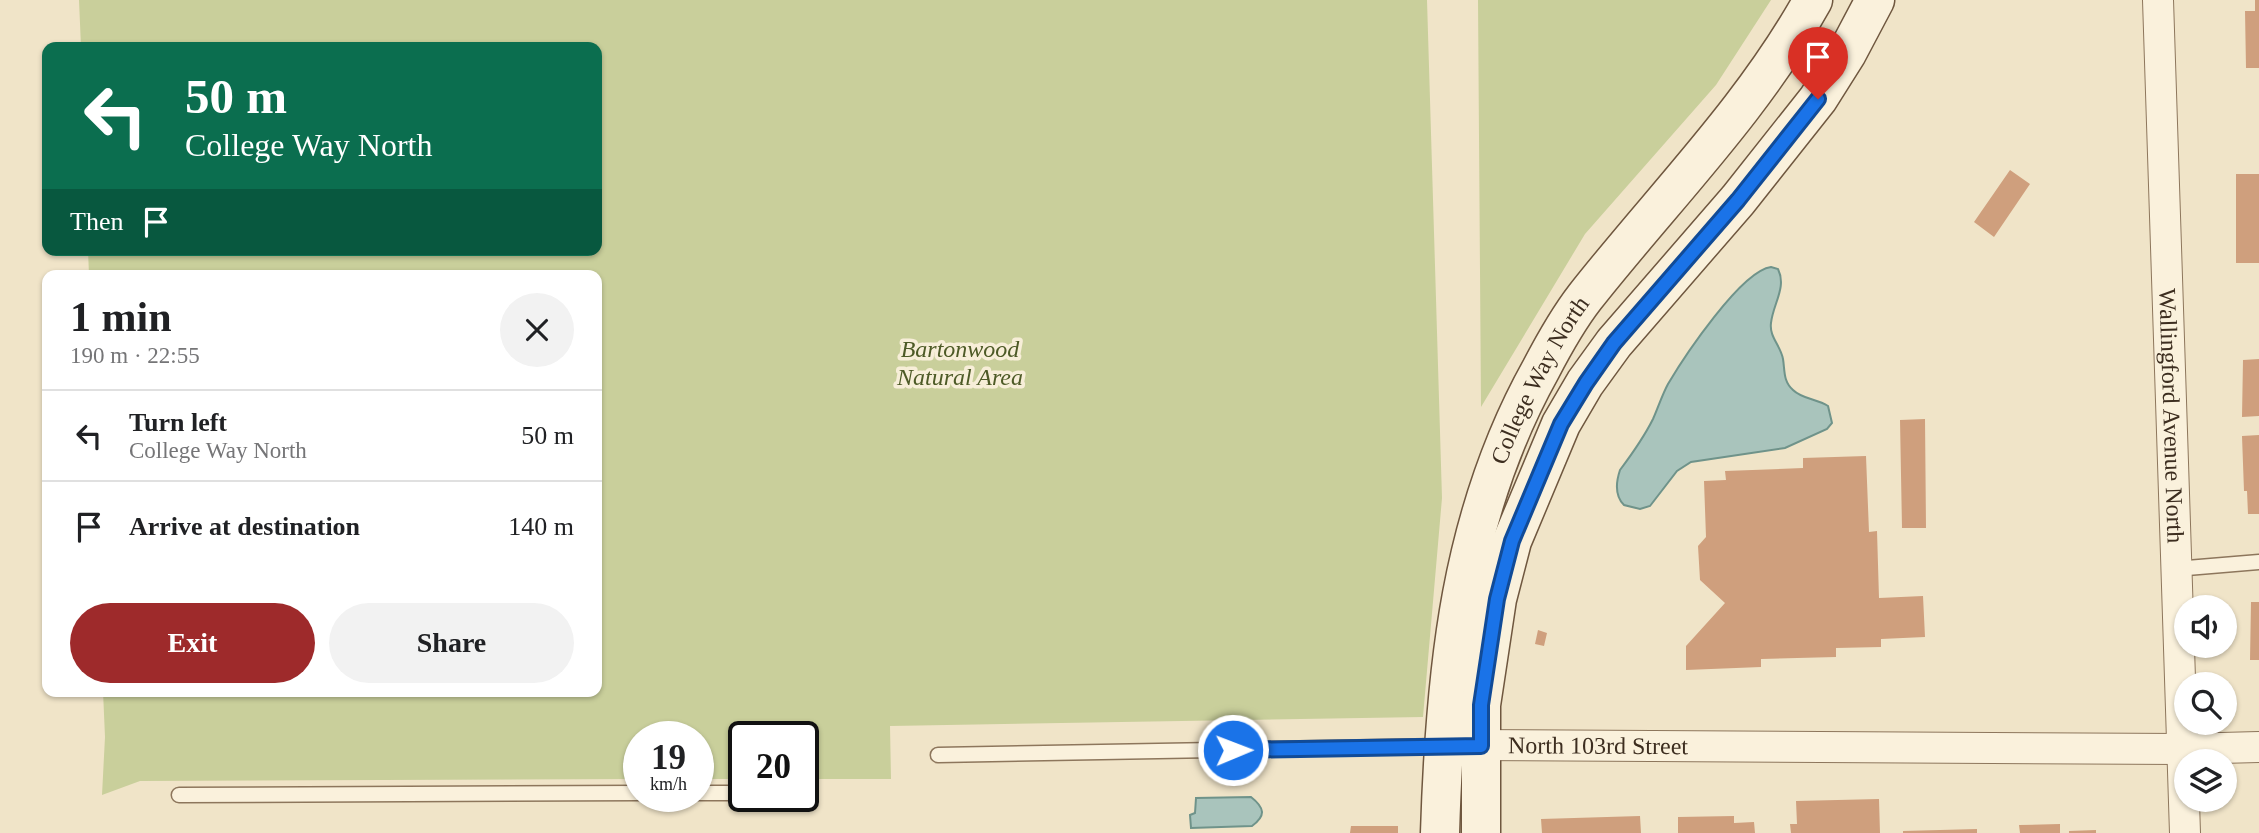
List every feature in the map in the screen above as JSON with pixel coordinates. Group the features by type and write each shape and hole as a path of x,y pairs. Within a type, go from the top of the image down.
{"street":[{"name":"College Way North","path":"1480,833 1462,746 1455,628 1465,568 1493,473 1533,383 1584,299 1743,109 1772,68 1813,0"},
{"name":"College Way North","path":"1440,833 1462,746 1481,705 1497,599 1512,541 1561,424 1614,343 1664,287 1806,115 1847,53 1875,0"},
{"name":"Wallingford Avenue North","path":"2158,0 2182,749"},
{"name":"North 103rd Street","path":"1462,746 2259,747"},
{"name":"Wallingford Avenue North","path":"2184,812 2185,833"}],"lane":[{"path":"2175,569 2259,562"},
{"name":"North 103rd Street","path":"938,755 1462,746"},
{"path":"179,795 623,793"}],"green space":[{"name":"Bartonwood Natural Area","path":"79,0 1427,0 1442,498 1423,717 890,726 891,779 819,779 819,721 728,721 728,779 714,779 714,721 623,721 623,779 140,781 102,795 105,737 103,697 602,697 602,270 89,270 88,256 602,256 602,42 81,42"},
{"path":"1478,0 1771,0 1716,85 1585,234 1481,407"}],"water":[{"path":"1771,267 1778,269 1781,282 1771,328 1782,354 1786,379 1797,393 1828,406 1832,423 1827,429 1785,448 1691,462 1677,471 1650,506 1640,509 1624,505 1617,488 1620,470 1653,419 1676,371 1729,299 1744,283"},
{"path":"1251,797 1262,812 1260,819 1252,826 1191,828 1190,815 1195,813 1196,798"}],"building":[{"path":"2255,0 2259,0 2259,68 2246,68 2245,11 2255,11"},
{"path":"2010,170 2030,184 1994,237 1974,222"},
{"path":"2236,174 2259,174 2259,263 2236,263"},
{"path":"2259,359 2259,416 2242,417 2243,360"},
{"path":"1925,419 1926,528 1902,528 1900,420"},
{"path":"2259,435 2259,514 2248,514 2247,491 2244,491 2242,436"},
{"path":"1866,456 1869,532 1877,531 1879,598 1923,596 1925,637 1881,639 1881,647 1836,648 1836,657 1761,659 1761,667 1686,670 1686,646 1725,603 1700,580 1698,546 1706,537 1704,481 1726,480 1725,471 1803,468 1803,458"},
{"path":"2251,602 2259,602 2259,660 2250,660"},
{"path":"1538,630 1547,633 1544,646 1535,644"},
{"path":"1879,799 1880,833 1791,833 1790,824 1797,824 1796,801"},
{"path":"1640,816 1641,833 1542,833 1541,819"},
{"path":"1734,816 1734,823 1754,822 1755,833 1678,833 1678,817"},
{"path":"2060,824 2060,833 2020,833 2019,825"},
{"path":"1351,826 1398,826 1398,833 1350,833"},
{"path":"1977,829 1977,833 1903,833 1903,831"},
{"path":"2096,830 2096,833 2069,833 2069,831"}],"route":[{"path":"1233,750 1481,746 1481,705 1497,599 1512,541 1561,424 1614,343 1738,200 1818,99"}]}
